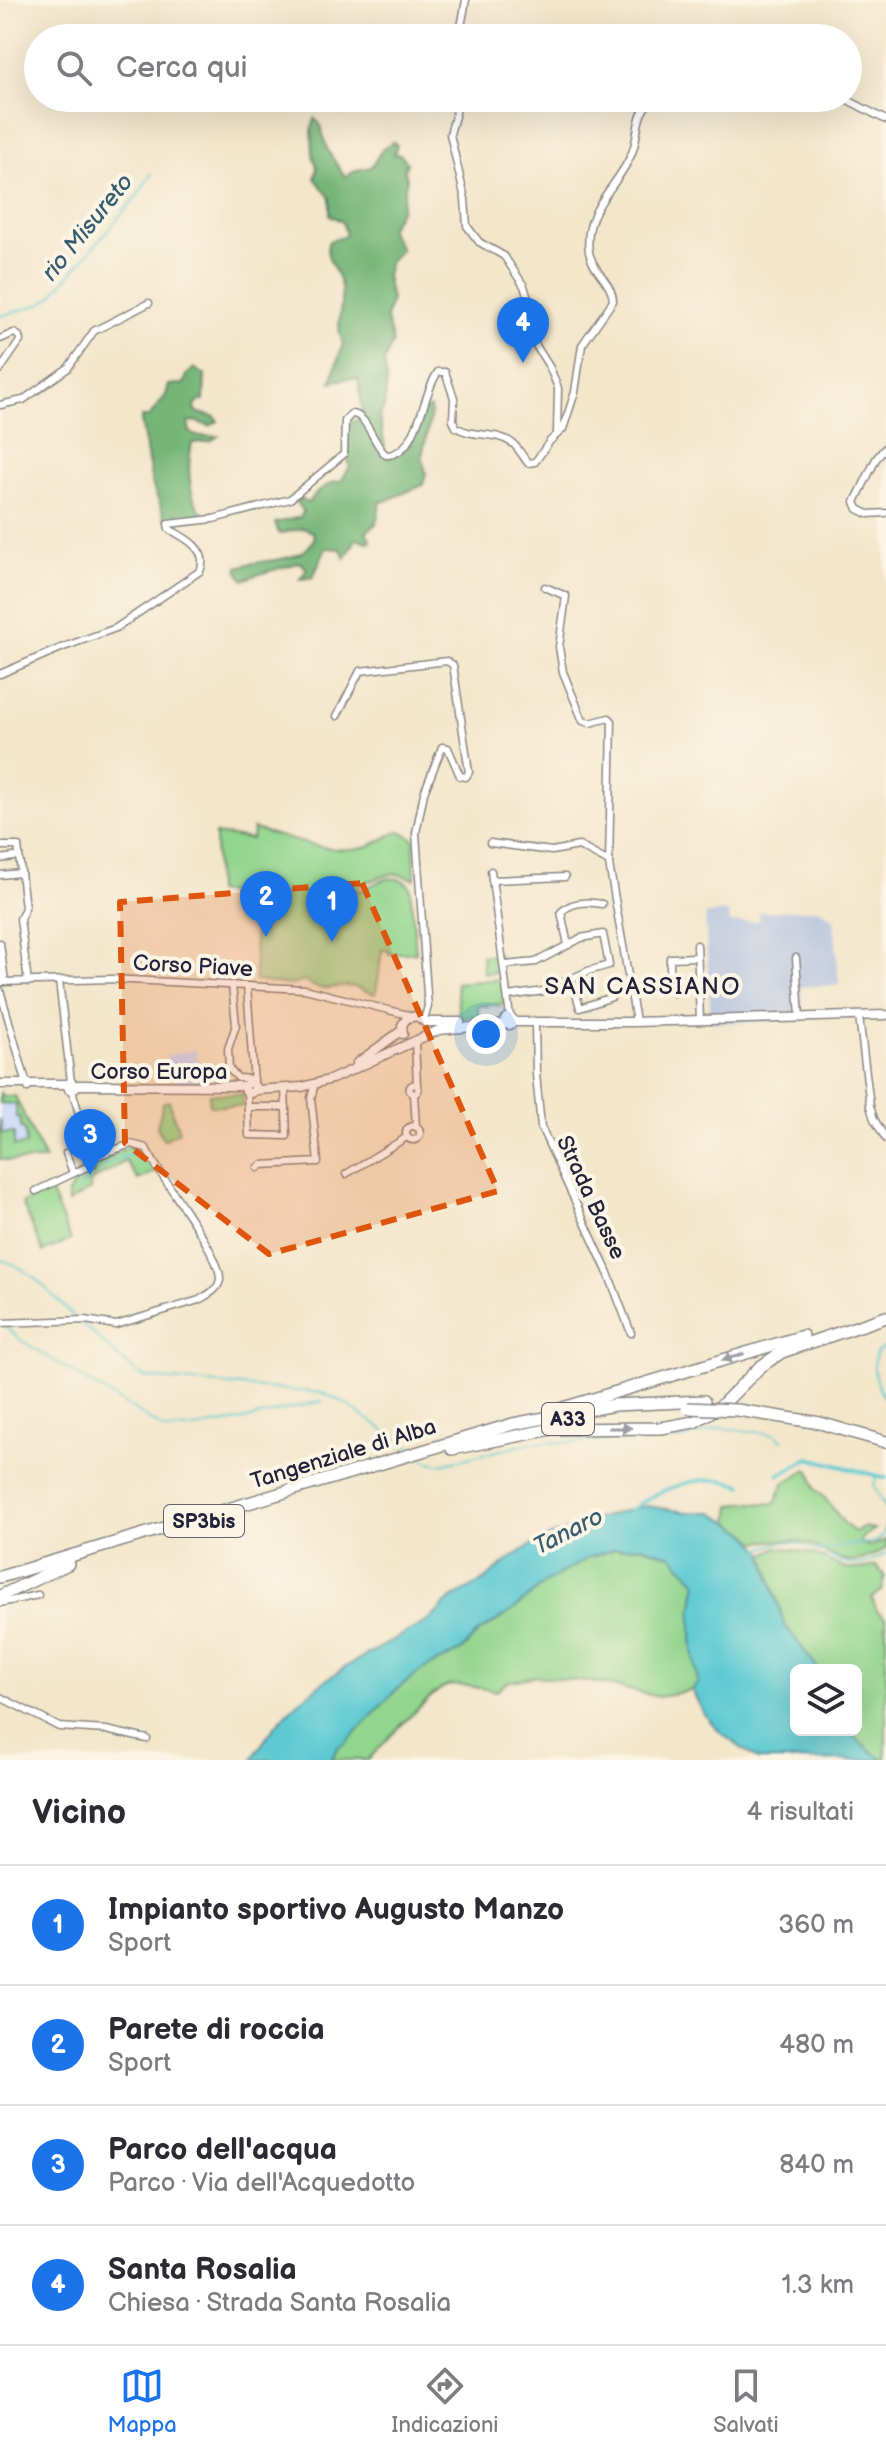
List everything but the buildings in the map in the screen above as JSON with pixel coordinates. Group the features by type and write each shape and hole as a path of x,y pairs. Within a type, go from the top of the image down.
{"highway":[{"name":"SP3bis","path":"428,1451 537,1430 661,1428 694,1422 722,1405 772,1357 886,1314"},
{"name":"SP3bis","path":"513,1424 886,1314"},
{"name":"A33","path":"513,1424 614,1405 704,1401 807,1417 886,1435"},
{"name":"A33","path":"428,1451 567,1419 635,1410 739,1407"},
{"name":"A33","path":"807,1417 886,1442"},
{"name":"Tangenziale di Alba","path":"1,1578 513,1424"},
{"name":"Tangenziale di Alba","path":"1,1578 82,1558 404,1458"},
{"path":"0,1596 82,1558"}],"main road":[{"path":"426,1035 419,1019 535,1024 886,1015"},
{"name":"Corso Europa","path":"71,1086 295,1085 330,1077 366,1058 402,1028 419,1019"},
{"name":"Corso Europa","path":"0,1085 302,1087 349,1073 426,1035 459,1026 509,1021"},
{"path":"402,1028 405,1038 413,1041"}],"street":[{"path":"461,24 466,0"},
{"path":"862,107 886,120"},
{"path":"0,674 116,628 200,571 203,559 192,544 169,529 168,524 213,519 290,499 344,454 345,421 351,414 362,416 379,449 386,455 394,455 410,439 438,372 445,372 454,398 453,420 459,430 514,443 524,459 532,464 557,433 558,388 550,368 530,336 530,305 524,286 504,256 479,242 467,226 465,199 450,134 455,112"},
{"path":"557,433 561,434 573,398 582,345 613,301 611,290 595,269 589,252 595,212 631,155 641,112"},
{"path":"0,405 23,400 68,368 94,331 149,303"},
{"path":"0,339 14,333 18,334 20,341 0,370"},
{"path":"886,447 876,459 855,502 857,508 866,513 886,513"},
{"path":"545,587 566,596 559,647 563,672 583,721 590,723 607,718 612,721 609,862 636,1022"},
{"path":"337,716 360,671 432,660 447,661 453,665 469,772 466,777 460,776 448,748 442,747 421,806 416,833 426,984 419,1019"},
{"path":"490,843 552,851 579,846 609,862"},
{"path":"0,846 18,846 25,908 20,919 28,982"},
{"path":"0,859 14,857"},
{"path":"491,871 505,965 509,1021"},
{"path":"0,875 21,873"},
{"path":"492,880 565,877"},
{"path":"568,945 563,909 578,903 602,904"},
{"path":"505,965 536,962 590,935 603,934 609,965 544,991 508,996"},
{"path":"0,943 3,982"},
{"path":"697,945 700,1020"},
{"path":"670,979 670,958 697,957"},
{"path":"796,958 800,1017"},
{"name":"Corso Piave","path":"3,982 111,979 321,991 419,1019"},
{"path":"572,979 580,1008 612,997"},
{"path":"674,993 673,980 698,980"},
{"path":"36,1191 93,1164 94,1157 71,1086 59,981"},
{"path":"232,985 236,1025 228,1049 229,1069 251,1087"},
{"path":"247,986 251,1087"},
{"path":"0,990 28,1086"},
{"path":"382,1008 398,1018 402,1028"},
{"path":"859,1016 870,1106 886,1139"},
{"name":"Strada Basse","path":"535,1024 541,1127 608,1273 631,1333"},
{"path":"346,1174 407,1137 411,1140 417,1138 420,1133 416,1127 414,1094 419,1091 413,1041"},
{"path":"258,1168 262,1165 318,1162 311,1098 315,1084"},
{"name":"Corso Europa","path":"251,1087 249,1135 287,1136 285,1089"},
{"path":"302,1087 311,1098"},
{"name":"Corso Europa","path":"248,1107 286,1107"},
{"path":"0,1323 85,1320 116,1325 199,1300 211,1294 218,1285 217,1266 146,1148 131,1144 94,1157"},
{"path":"66,1153 73,1173"},
{"path":"0,1603 38,1595"},
{"path":"0,1697 59,1727 106,1730 147,1739"}],"highlighted area":[{"path":"362,883 498,1191 269,1254 125,1143 120,902"}],"shaded area":[{"path":"819,909 834,918 839,985 801,987 803,1021 711,1023 705,914 728,912 730,923 759,921 759,912"},
{"path":"195,1049 205,1081 174,1082 166,1056"},
{"path":"0,1093 2,1096 15,1096 45,1160 0,1159"}],"green space":[{"path":"315,119 320,124 328,151 345,177 371,167 383,148 393,142 397,145 394,154 401,155 407,163 401,209 389,229 401,250 390,261 386,275 391,300 386,318 393,342 384,362 387,382 384,408 379,416 385,446 382,455 387,458 408,446 426,409 430,408 422,457 426,473 423,485 380,503 376,524 366,532 371,540 356,539 345,559 341,549 326,548 313,577 300,579 307,569 300,562 244,580 238,567 282,559 309,547 314,538 313,532 303,528 279,534 275,523 301,517 303,511 295,499 300,498 308,503 323,488 341,481 350,467 348,428 361,418 358,379 331,382 343,343 339,330 341,288 327,247 329,241 346,233 342,222 330,215 330,198 315,178 317,167 313,155 312,129"},
{"path":"194,368 205,375 204,400 198,402 194,409 218,421 210,426 194,421 188,423 190,432 196,436 218,436 211,441 192,443 190,452 192,493 208,518 166,520 152,484 141,417 149,417 166,395 169,385 184,384"},
{"path":"253,829 338,849 366,847 401,831 414,839 415,879 394,873 366,882 349,894 387,879 402,880 410,886 416,952 389,954 388,950 382,950 375,994 349,986 322,988 304,981 292,985 255,981 254,895 216,892 215,834 252,839"},
{"path":"499,954 501,972 483,973 482,956"},
{"path":"503,979 505,1004 478,1006 478,1016 459,1017 456,983"},
{"path":"0,1093 2,1096 15,1096 45,1160 0,1159 0,1119 2,1133 14,1133 14,1146 26,1145 25,1129 21,1128 20,1117 16,1117 16,1104 0,1103"},
{"path":"209,1094 243,1094 243,1106 209,1106"},
{"path":"169,1101 179,1131 164,1140 157,1127 163,1103"},
{"path":"130,1146 145,1150 157,1171 138,1180 126,1161 90,1182 90,1190 68,1203 68,1194 78,1177 76,1174 95,1165 96,1160 100,1161"},
{"path":"50,1191 71,1240 43,1252 22,1203"},
{"path":"807,1469 815,1489 849,1528 855,1532 863,1527 875,1529 862,1538 860,1544 871,1546 886,1540 886,1548 865,1559 844,1560 806,1543 756,1542 729,1522 731,1506 775,1503 784,1483"},
{"path":"641,1546 672,1556 698,1582 692,1632 698,1682 692,1690 659,1697 599,1683 536,1676 507,1682 497,1691 447,1686 419,1707 368,1760 331,1760 339,1746 397,1689 423,1669 461,1651 478,1633 512,1611 546,1582 588,1558 615,1549"},
{"path":"777,1547 799,1550 842,1567 859,1569 876,1566 885,1576 882,1590 872,1598 877,1611 886,1618 886,1760 879,1758 852,1736 862,1736 862,1664 814,1664 784,1624 764,1555"}],"water":[{"name":"Tanaro","path":"646,1506 686,1512 713,1512 745,1532 762,1550 784,1624 814,1664 790,1664 790,1736 853,1736 883,1760 758,1760 721,1733 704,1714 692,1690 698,1682 692,1632 697,1582 672,1556 641,1546 615,1549 588,1558 546,1582 512,1611 478,1633 461,1651 423,1669 397,1689 345,1744 339,1746 331,1760 252,1760 287,1713 329,1678 427,1621 453,1598 537,1542 600,1518"}],"waterway":[{"name":"rio Misureto","path":"0,316 41,304 51,297 138,195 152,173"},
{"path":"80,1188 98,1170 119,1158 135,1154 142,1163"},
{"path":"0,1260 31,1275 74,1317"},
{"path":"82,1324 138,1374 147,1378 323,1393 343,1402 410,1448"},
{"path":"6,1326 19,1339 166,1430 239,1421 322,1401"},
{"path":"886,1347 877,1351 874,1364 877,1383 886,1401"},
{"path":"422,1457 428,1462 441,1464 532,1443 678,1440 721,1428 775,1434 783,1441"},
{"path":"779,1475 809,1458 886,1478"},
{"path":"876,1475 874,1486 886,1509"},
{"path":"630,1511 655,1495 684,1484 714,1480 743,1486"},
{"path":"816,1550 875,1542 883,1536 886,1524"},
{"path":"760,1550 778,1543 793,1543 856,1564 870,1562 886,1553"}],"place":[{"name":"Santa Rosalia","path":"523,363"},
{"name":"Parete di roccia","path":"266,937"},
{"name":"Impianto sportivo Augusto Manzo","path":"332,942"},
{"name":"Parco dell'acqua","path":"90,1175"}],"district":[{"name":"SAN CASSIANO","path":"643,986"}]}
